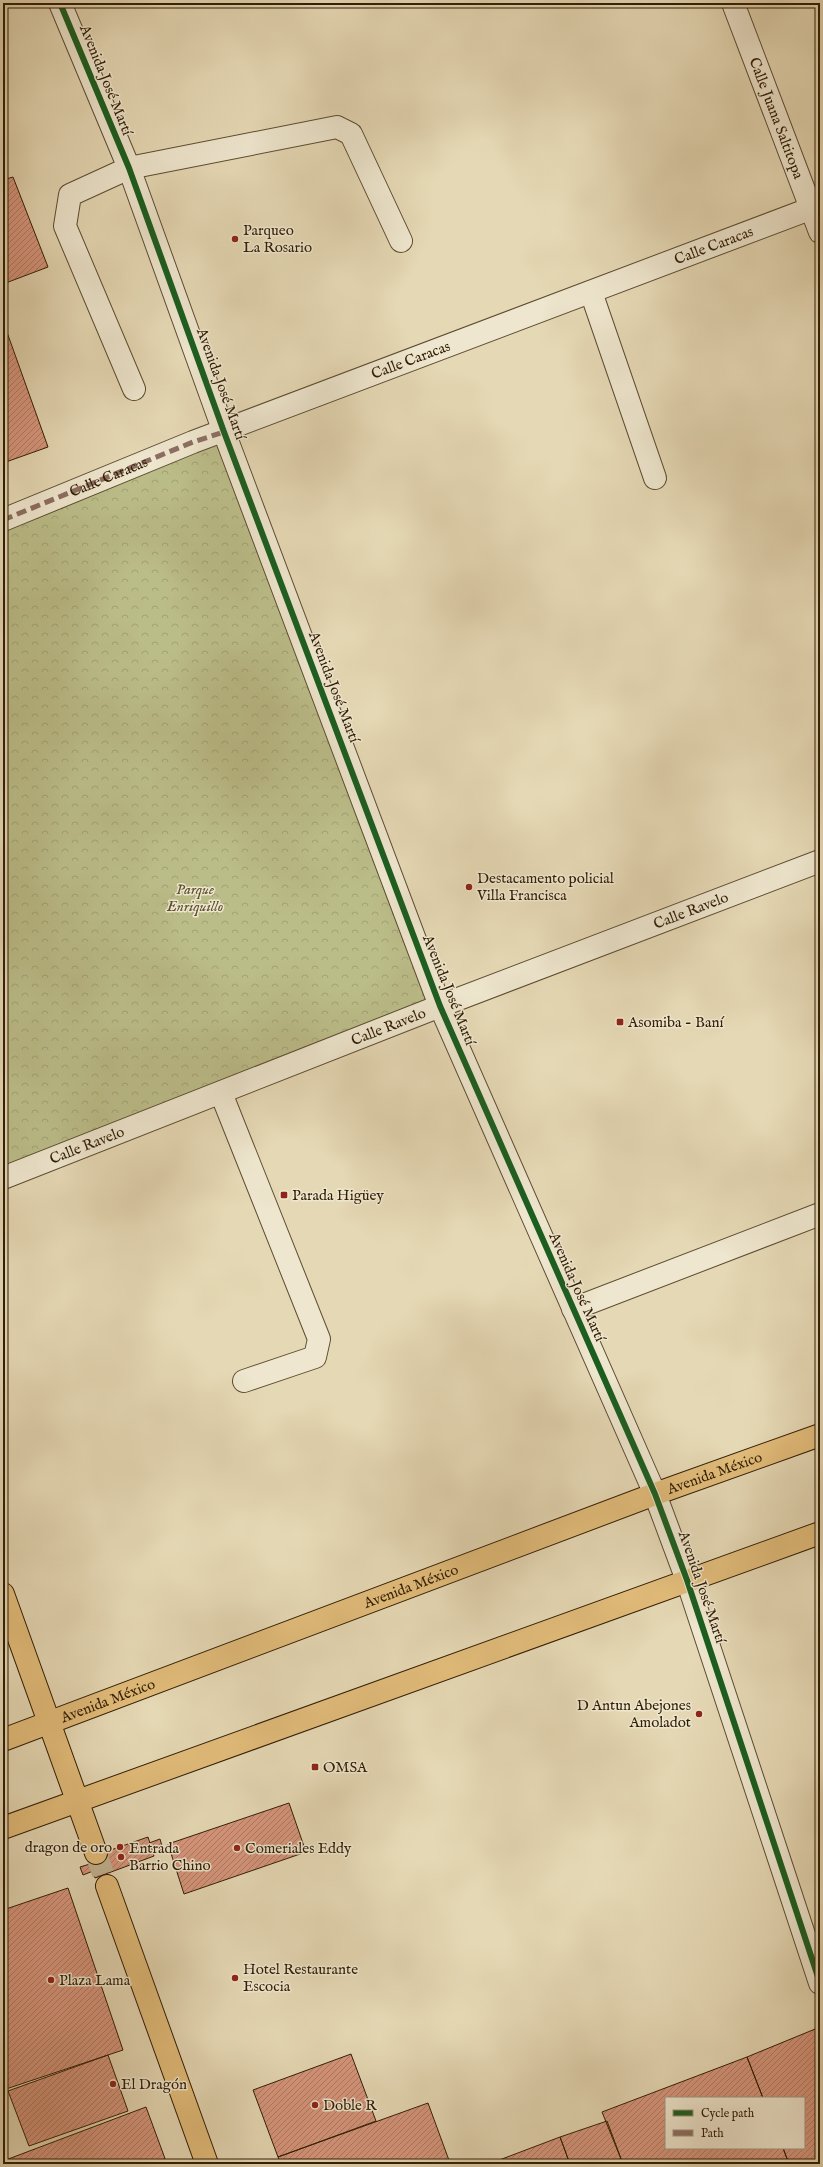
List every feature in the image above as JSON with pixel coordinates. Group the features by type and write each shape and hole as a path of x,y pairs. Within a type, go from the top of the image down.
{"main road":[{"name":"Avenida México","path":"3,1740 655,1494 820,1435"},
{"path":"3,1828 820,1533"},
{"path":"3,1594 76,1801 96,1853"},
{"path":"107,1886 207,2164"}],"street":[{"name":"Avenida José Martí","path":"60,3 129,168 224,432 440,1006 655,1494 687,1580 820,1983"},
{"name":"Calle Juana Saltitopa","path":"733,3 816,206 820,232"},
{"path":"134,389 65,226 70,194 129,168 337,127 351,134 401,241"},
{"name":"Calle Caracas","path":"3,520 224,432 816,206"},
{"path":"591,292 655,478"},
{"name":"Calle Ravelo","path":"3,1178 440,1006 820,862"},
{"path":"221,1093 320,1339 315,1357 244,1381"},
{"path":"573,1309 820,1214"}],"green space":[{"name":"Parque Enriquillo","path":"224,432 440,1006 3,1178 3,521"}],"building":[{"path":"13,177 48,267 3,284 3,180"},
{"path":"3,321 48,447 3,463"},
{"name":"Comeriales Eddy","path":"289,1803 306,1852 184,1894 168,1844"},
{"name":"Entrada Barrio Chino","path":"148,1837 154,1856 95,1878 88,1858"},
{"path":"160,1839 162,1846 152,1850 149,1843"},
{"path":"90,1864 93,1871 83,1875 80,1867"},
{"name":"Plaza Lama","path":"68,1888 123,2050 3,2090 3,1910"},
{"path":"820,2027 820,2164 789,2164 783,2149 805,2149 805,2097 763,2097 747,2057"},
{"name":"Doble R","path":"351,2054 376,2121 278,2157 253,2090"},
{"path":"108,2055 128,2111 29,2146 8,2091"},
{"path":"747,2057 763,2097 665,2097 665,2149 783,2149 789,2164 623,2164 602,2112"},
{"path":"428,2103 450,2163 281,2164 278,2157"},
{"path":"146,2107 167,2164 3,2164 3,2161"},
{"path":"607,2121 623,2164 570,2164 560,2137"},
{"path":"560,2137 570,2164 504,2164 502,2159"},
{"path":"502,2159 504,2164 489,2164"}],"tunnel":[{"path":"96,1853 107,1886"}],"marked path":[{"path":"3,520 193,442 224,432"}],"cycle path":[{"path":"60,3 129,168 224,432 440,1006 655,1494 687,1580 820,1983"}],"place":[{"name":"Parqueo La Rosario","path":"235,239"},
{"name":"Destacamento policial Villa Francisca","path":"469,887"},
{"name":"Asomiba - Baní","path":"620,1022"},
{"name":"Parada Higüey","path":"284,1195"},
{"name":"D Antun Abejones Amoladot","path":"699,1714"},
{"name":"OMSA","path":"315,1767"},
{"name":"dragon de oro","path":"120,1847"},
{"name":"Comeriales Eddy","path":"237,1848"},
{"name":"Entrada Barrio Chino","path":"121,1857"},
{"name":"Hotel Restaurante Escocia","path":"235,1978"},
{"name":"Plaza Lama","path":"51,1980"},
{"name":"El Dragón","path":"113,2084"},
{"name":"Doble R","path":"315,2105"}]}
